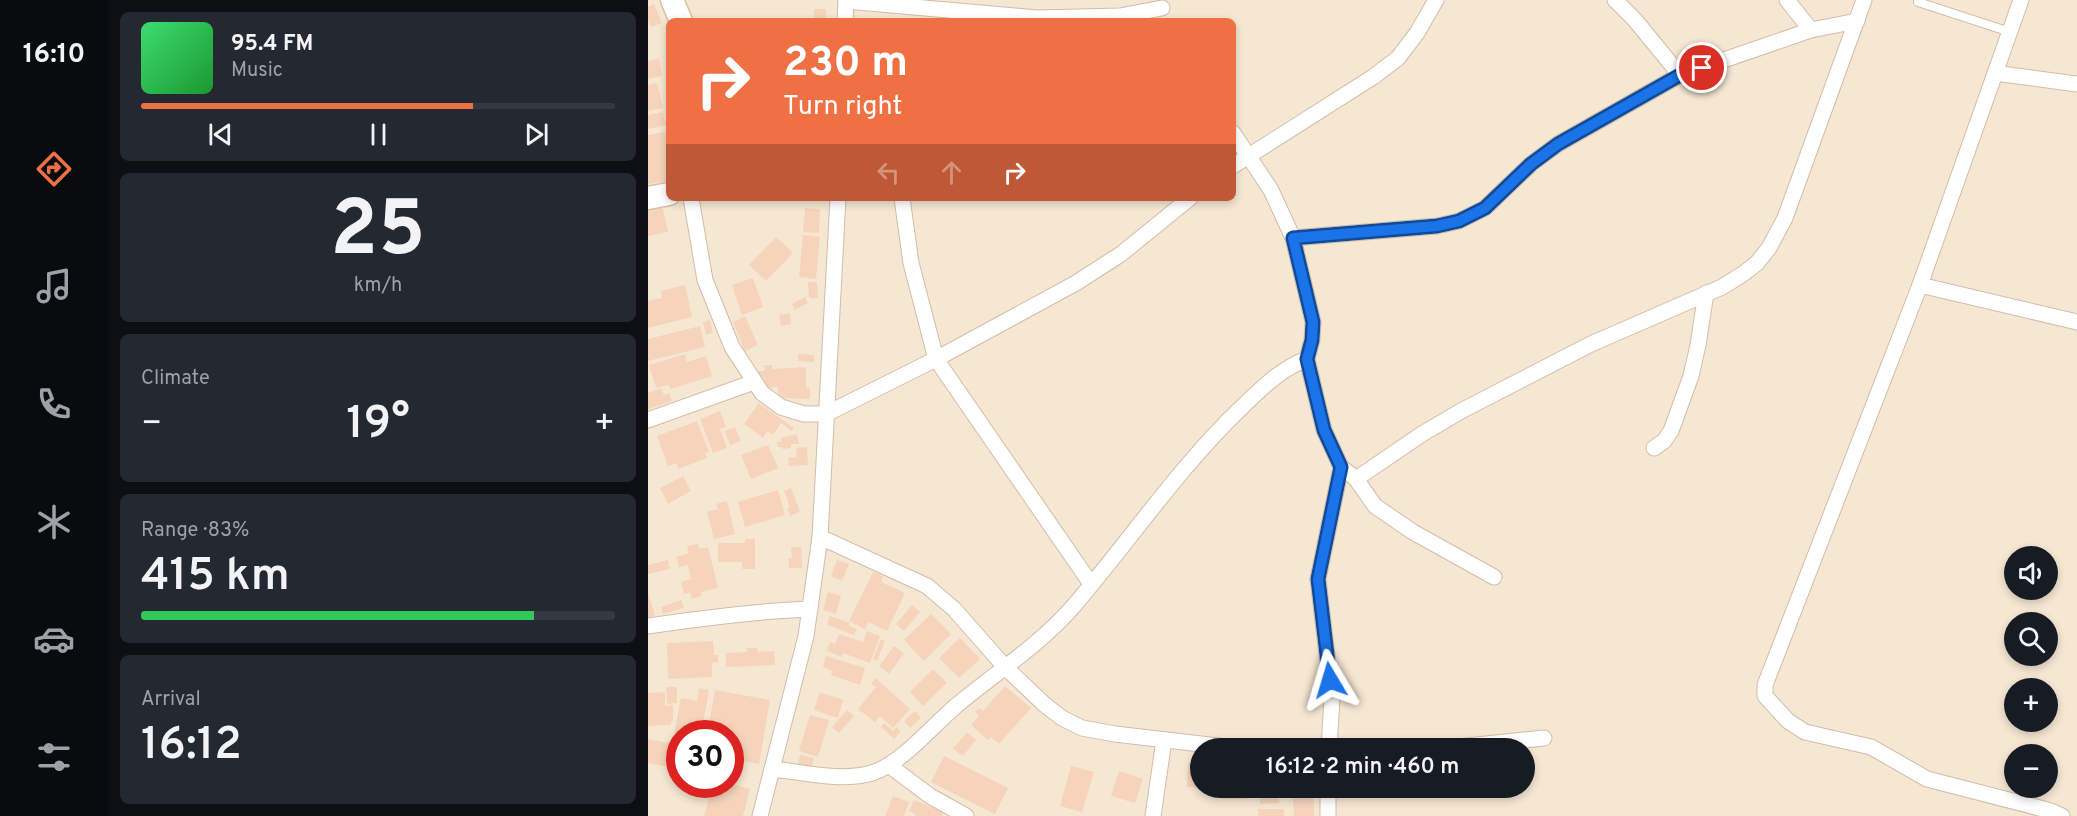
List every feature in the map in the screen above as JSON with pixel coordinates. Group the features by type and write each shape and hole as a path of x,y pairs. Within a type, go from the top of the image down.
{"street":[{"path":"672,0 680,18"},
{"path":"1236,164 1339,100 1398,58 1417,33 1436,0"},
{"path":"1615,0 1635,20 1680,75"},
{"path":"1787,0 1811,30"},
{"path":"1356,480 1422,434 1461,411 1591,344 1706,293 1743,274 1757,263 1770,248 1785,218 1864,0"},
{"path":"2021,0 1920,285 1765,685 1765,696 1788,722 1805,732 1871,747 1927,779 2051,811 2062,816"},
{"path":"845,18 846,1 1037,18"},
{"path":"1108,18 1164,10"},
{"path":"1293,238 1437,226 1459,221 1485,208 1531,164 1558,144 1680,75 1811,30 1857,21"},
{"path":"1995,73 2077,84"},
{"path":"1236,137 1271,190 1293,238 1313,322 1312,340 1307,359 1324,430 1341,467 1356,480 1375,506 1413,532 1494,577"},
{"path":"648,198 666,195"},
{"path":"692,201 705,280 732,347 762,393 781,407 804,414 826,414 936,359 1099,268 1121,254 1186,201"},
{"path":"760,816 806,636 820,537 838,201"},
{"path":"902,201 911,263 936,359 1091,584"},
{"path":"1920,285 2077,322"},
{"path":"1654,448 1664,441 1671,431 1691,376 1706,293"},
{"path":"772,769 841,776 864,775 890,766 956,706 1027,650 1070,610 1129,535 1221,427 1270,380 1307,359"},
{"path":"648,420 754,382"},
{"path":"1330,738 1332,698 1318,579 1341,467"},
{"path":"820,537 927,586 954,609 1005,667 1062,718 1082,728 1190,743"},
{"path":"648,626 761,610 810,609"},
{"path":"1535,739 1544,738"},
{"path":"1153,816 1164,740"},
{"path":"890,766 930,796 966,816"},
{"path":"1328,798 1328,816"}],"lane":[{"path":"1918,2 2010,32"}],"shaded area":[{"path":"648,0 2077,0 2077,816 648,816"}],"building":[{"path":"654,4 662,23 651,27 648,20 648,7"},
{"path":"814,9 826,9 826,18 814,18"},
{"path":"659,59 662,76 648,79 648,61"},
{"path":"657,83 663,108 648,111 648,85"},
{"path":"663,112 666,125 648,129 648,115"},
{"path":"665,132 666,181 648,184 648,135"},
{"path":"662,205 668,232 648,236 648,208"},
{"path":"805,208 820,209 819,233 803,232"},
{"path":"803,235 820,237 816,279 799,277"},
{"path":"776,237 793,253 766,281 749,265"},
{"path":"753,278 763,307 742,315 732,285"},
{"path":"808,282 817,282 818,298 809,298"},
{"path":"685,285 692,317 648,328 648,301 662,298 661,291"},
{"path":"805,297 808,303 795,310 792,304"},
{"path":"790,313 791,324 781,326 779,315"},
{"path":"745,316 758,345 745,351 733,322"},
{"path":"710,320 713,333 706,335 703,322"},
{"path":"700,326 705,347 648,361 648,339"},
{"path":"685,354 687,362 706,356 712,376 671,389 668,385 656,388 649,365"},
{"path":"798,354 814,355 814,362 798,361"},
{"path":"764,365 772,365 772,369 806,367 806,388 810,388 810,399 778,398 778,387 765,388 764,378 758,378 758,371 765,371"},
{"path":"661,388 664,395 669,393 672,401 648,409 648,393"},
{"path":"759,403 794,428 792,431 781,423 773,435 767,431 763,438 744,424"},
{"path":"720,411 726,427 720,429 727,448 713,453 700,419"},
{"path":"697,421 709,452 705,453 707,458 678,469 676,463 668,466 657,436"},
{"path":"735,427 741,441 730,445 725,431"},
{"path":"797,434 799,444 791,444 791,448 778,447 777,442 781,442 781,438"},
{"path":"768,445 778,468 751,479 741,455"},
{"path":"807,447 808,465 789,466 788,458 797,457 796,448"},
{"path":"683,476 691,491 668,504 660,488"},
{"path":"791,488 800,512 790,516 787,508 790,507 784,491"},
{"path":"778,490 785,515 745,527 738,502"},
{"path":"727,501 735,534 714,539 707,512 718,509 716,504"},
{"path":"745,539 755,539 755,569 742,569 742,562 718,562 718,543 745,543"},
{"path":"698,544 699,549 708,547 718,588 701,592 702,596 692,599 690,592 684,594 681,582 691,579 688,565 679,567 676,557 689,553 687,546"},
{"path":"791,547 801,547 802,568 789,568 788,558 792,558"},
{"path":"668,560 670,569 648,574 648,565"},
{"path":"837,560 849,564 842,581 831,576"},
{"path":"873,572 883,576 881,582 905,593 887,631 868,622 865,629 849,621"},
{"path":"828,592 841,596 836,614 823,610"},
{"path":"648,594 655,615 648,618"},
{"path":"681,600 684,608 663,614 661,607"},
{"path":"912,605 920,612 904,631 896,624"},
{"path":"931,614 951,634 924,661 904,640"},
{"path":"830,616 850,623 849,626 857,629 854,635 827,625"},
{"path":"867,631 880,636 870,663 843,653 842,657 827,651 830,642 835,644 839,634 863,642"},
{"path":"960,638 980,659 959,678 939,658"},
{"path":"881,639 885,641 877,661 873,659"},
{"path":"713,641 714,655 718,655 718,662 712,663 712,677 668,679 667,643"},
{"path":"894,646 904,653 889,674 879,666"},
{"path":"747,648 757,648 758,652 774,651 775,665 726,667 726,653 747,652"},
{"path":"826,656 865,668 860,685 831,675 832,671 823,667"},
{"path":"933,669 947,683 923,706 910,692"},
{"path":"875,678 910,709 893,728 880,716 875,722 858,709 876,687 871,684"},
{"path":"1005,686 1031,708 999,744 991,737 988,740 971,725 979,716 975,712 979,708 983,711"},
{"path":"666,687 677,687 677,703 667,704"},
{"path":"699,688 709,690 704,720 677,720 681,698 697,701"},
{"path":"715,690 770,700 759,764 744,761 744,720 710,720"},
{"path":"665,692 665,706 673,705 673,720 666,720 666,725 648,726 648,693"},
{"path":"820,692 843,700 838,718 814,710"},
{"path":"847,710 854,716 839,733 832,727"},
{"path":"915,711 921,718 910,728 904,721"},
{"path":"810,715 829,720 818,757 799,751"},
{"path":"884,723 893,731 896,727 901,731 894,739 881,727"},
{"path":"967,732 976,740 963,756 953,749"},
{"path":"648,739 666,742 666,766 648,763"},
{"path":"800,755 814,758 812,767 798,764"},
{"path":"944,756 1008,788 995,814 931,782"},
{"path":"1188,763 1190,763 1190,787 1187,787"},
{"path":"1071,766 1094,772 1082,812 1060,806"},
{"path":"1119,771 1143,779 1135,803 1111,796"},
{"path":"744,787 750,789 743,816 704,816 709,798 744,798"},
{"path":"893,796 909,802 904,816 885,816"},
{"path":"1222,798 1247,798 1247,799"},
{"path":"1260,798 1279,798 1279,803 1260,804"},
{"path":"1293,798 1313,798 1314,816 1294,816"},
{"path":"914,800 943,812 941,816 915,816 916,814 909,811"},
{"path":"1258,809 1284,809 1284,816 1258,816"}],"route":[{"path":"1330,680 1318,579 1341,467 1324,430 1307,359 1312,340 1313,322 1310,301 1293,238 1437,226 1459,221 1485,208 1531,164 1558,144 1680,75 1702,68"}]}
